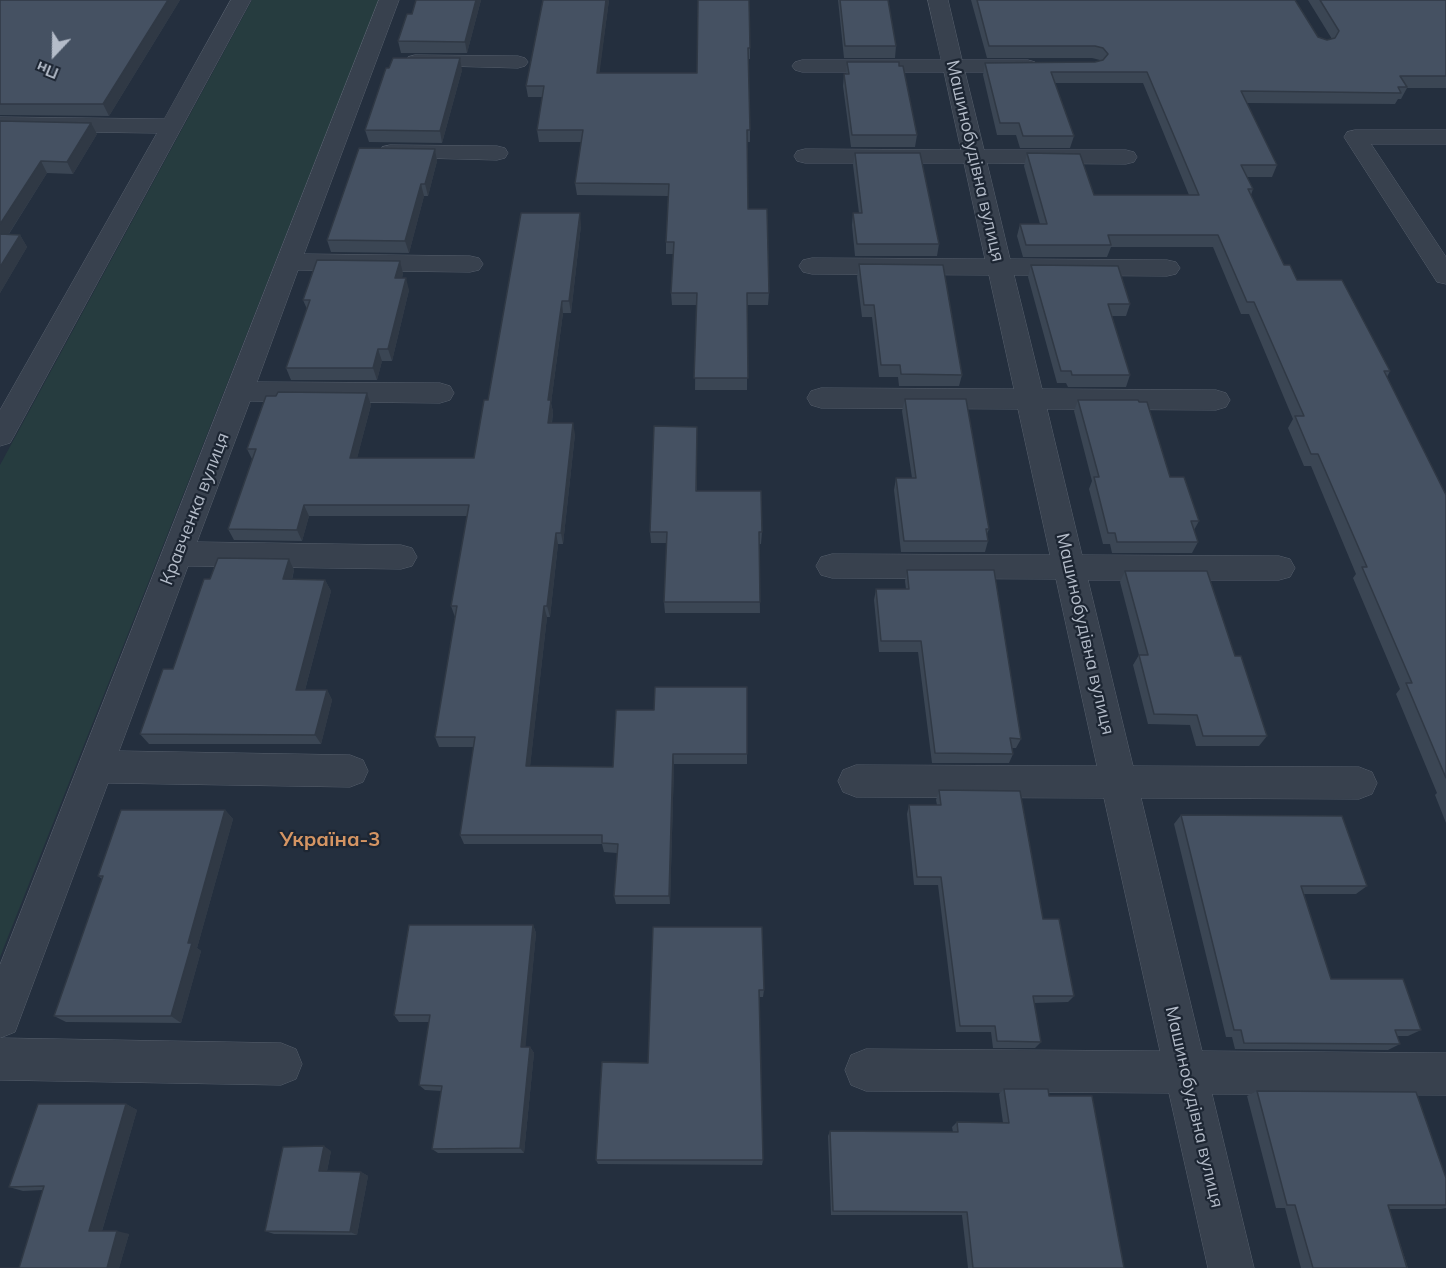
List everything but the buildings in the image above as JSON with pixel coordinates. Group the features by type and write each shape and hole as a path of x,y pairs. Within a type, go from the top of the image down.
{"street":[{"path":"0,436 241,0"},
{"name":"Кравченка вулиця","path":"0,1017 289,262 351,151 385,61 389,0"},
{"name":"Машинобудівна вулиця","path":"938,0 1231,1268"},
{"path":"385,61 518,62"},
{"path":"802,66 1046,66"},
{"path":"0,124 171,126"},
{"path":"1446,137 1355,137 1446,276"},
{"path":"351,151 496,153"},
{"path":"805,156 1126,157"},
{"path":"289,262 470,264"},
{"path":"812,266 1167,268"},
{"path":"240,391 440,393"},
{"path":"821,398 1216,400"},
{"path":"177,554 401,557"},
{"path":"832,566 1279,568"},
{"path":"96,767 350,771"},
{"path":"856,781 1359,783"},
{"path":"0,1059 281,1064"},
{"path":"866,1070 1446,1074"}],"green space":[{"path":"252,0 379,0 0,957 0,465"}],"district":[{"name":"Україна-3","path":"330,840"}]}
